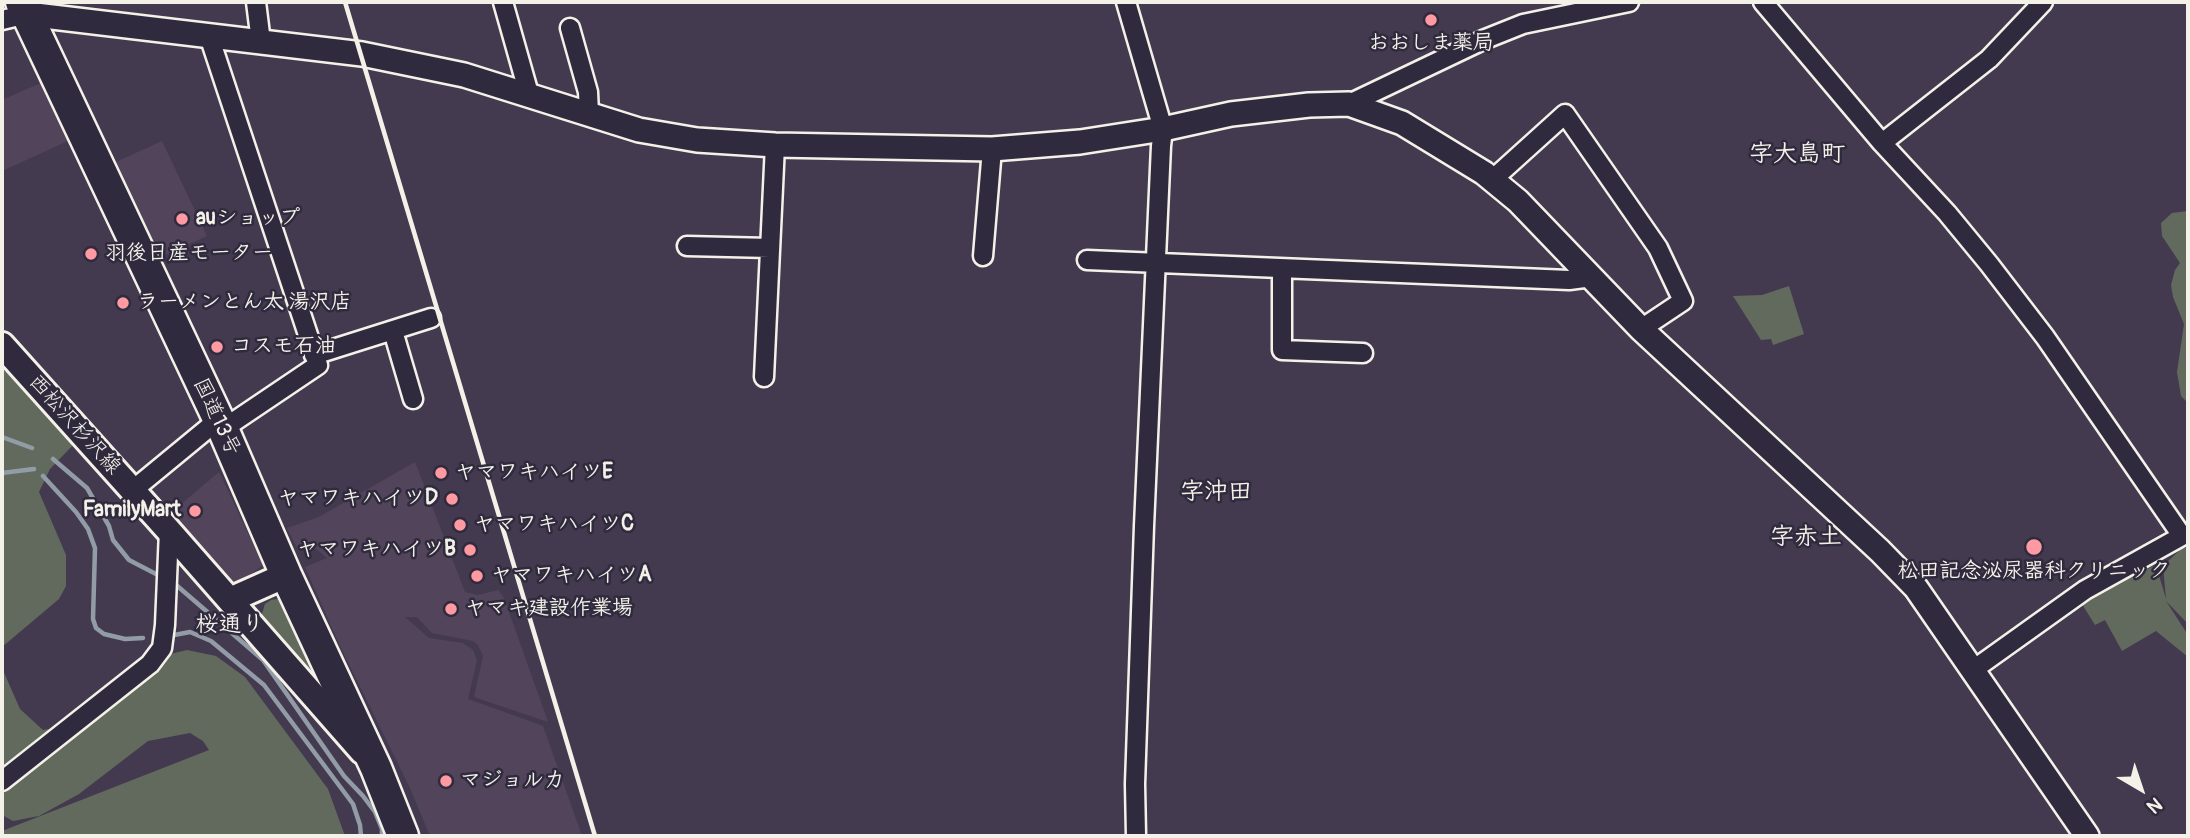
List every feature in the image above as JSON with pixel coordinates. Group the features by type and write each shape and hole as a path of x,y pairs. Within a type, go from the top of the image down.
{"highway":[{"name":"国道13号","path":"17,12 220,425 376,768 403,836"}],"main road":[{"name":"西松沢杉沢線","path":"2,345 376,768"},
{"path":"230,600 286,575"}],"street":[{"path":"256,2 261,42"},
{"path":"503,2 529,94"},
{"path":"1126,2 1163,129 1144,526 1136,836"},
{"path":"1349,104 1483,40 1523,24 1629,2"},
{"path":"1763,2 1882,143 1947,213 2035,325 2182,536 2085,590 1973,670"},
{"path":"1882,143 1989,59 2043,2"},
{"path":"17,12 375,57 464,75 639,130 697,140 775,145 992,149 1080,142 1163,129 1231,114 1309,105 1349,104 1402,123 1446,149 1518,201 1641,330 1916,588 2087,836"},
{"path":"570,28 588,92 589,114"},
{"path":"133,491 220,425 318,365 209,36"},
{"path":"1492,180 1565,114 1658,247 1683,302 1641,330"},
{"path":"764,377 775,145"},
{"path":"983,256 992,149"},
{"path":"687,246 770,248"},
{"path":"1087,260 1569,280 1592,277"},
{"path":"1282,269 1282,350 1363,353"},
{"path":"314,355 431,318"},
{"path":"393,331 413,399"},
{"path":"2,781 150,664 162,648 169,531"}],"shaded area":[{"path":"41,83 68,141 2,171 2,100"},
{"path":"162,141 207,236 161,257 116,162"},
{"path":"415,462 465,592 478,595 498,590 504,598 548,722 474,697 483,656 478,645 473,641 432,633 417,617 405,617 429,638 463,643 473,650 477,660 468,699 543,726 582,836 430,836 305,567 327,558 315,548 297,548 287,528 319,517"},
{"path":"219,472 263,565 229,589 167,516"}],"green space":[{"path":"2188,211 2188,403 2181,396 2177,372 2184,324 2171,285 2180,263 2162,236 2161,223 2172,213"},
{"path":"1789,286 1804,334 1773,345 1771,339 1761,340 1733,296 1762,295"},
{"path":"2,359 76,442 50,469 39,492 66,555 66,586 59,599 2,647"},
{"path":"2182,548 2188,548 2188,624 2166,601 2188,635 2188,657 2156,631 2122,651 2105,620 2095,625 2080,601 2156,565 2166,599 2163,566"},
{"path":"283,598 315,661 311,668 303,667 261,617 265,604"},
{"path":"187,650 216,656 245,677 328,789 345,836 2,836 2,831 209,750 203,741 190,733 148,741 79,794 39,816 13,821 2,815 2,668 20,709 43,730 89,722 162,656"}],"waterway":[{"path":"2,437 32,448"},
{"path":"53,459 87,488 109,526 113,540 129,560 156,574"},
{"path":"2,473 34,469"},
{"path":"43,476 76,512 88,529 95,548 93,619 96,628 104,634 125,639 143,638"},
{"path":"175,584 263,660 344,776 375,812 382,836"},
{"path":"169,636 190,632 211,641 264,685 353,804 361,836"}],"railway":[{"path":"345,2 595,836"}],"place":[{"name":"おおしま薬局","path":"1431,20"},
{"name":"auショップ","path":"182,219"},
{"name":"羽後日産モーター","path":"91,254"},
{"name":"ラーメンとん太 湯沢店","path":"123,303"},
{"name":"コスモ石油","path":"217,347"},
{"name":"ヤマワキハイツE","path":"441,473"},
{"name":"ヤマワキハイツD","path":"452,499"},
{"name":"FamilyMart","path":"195,511"},
{"name":"ヤマワキハイツC","path":"460,525"},
{"name":"松田記念泌尿器科クリニック","path":"2034,547"},
{"name":"ヤマワキハイツB","path":"470,550"},
{"name":"ヤマワキハイツA","path":"477,576"},
{"name":"ヤマキ建設作業場","path":"451,609"},
{"name":"マジョルカ","path":"446,781"}],"district":[{"name":"字大島町","path":"1797,155"},
{"name":"字沖田","path":"1216,493"},
{"name":"字赤土","path":"1806,538"},
{"name":"桜通り","path":"230,625"}]}
